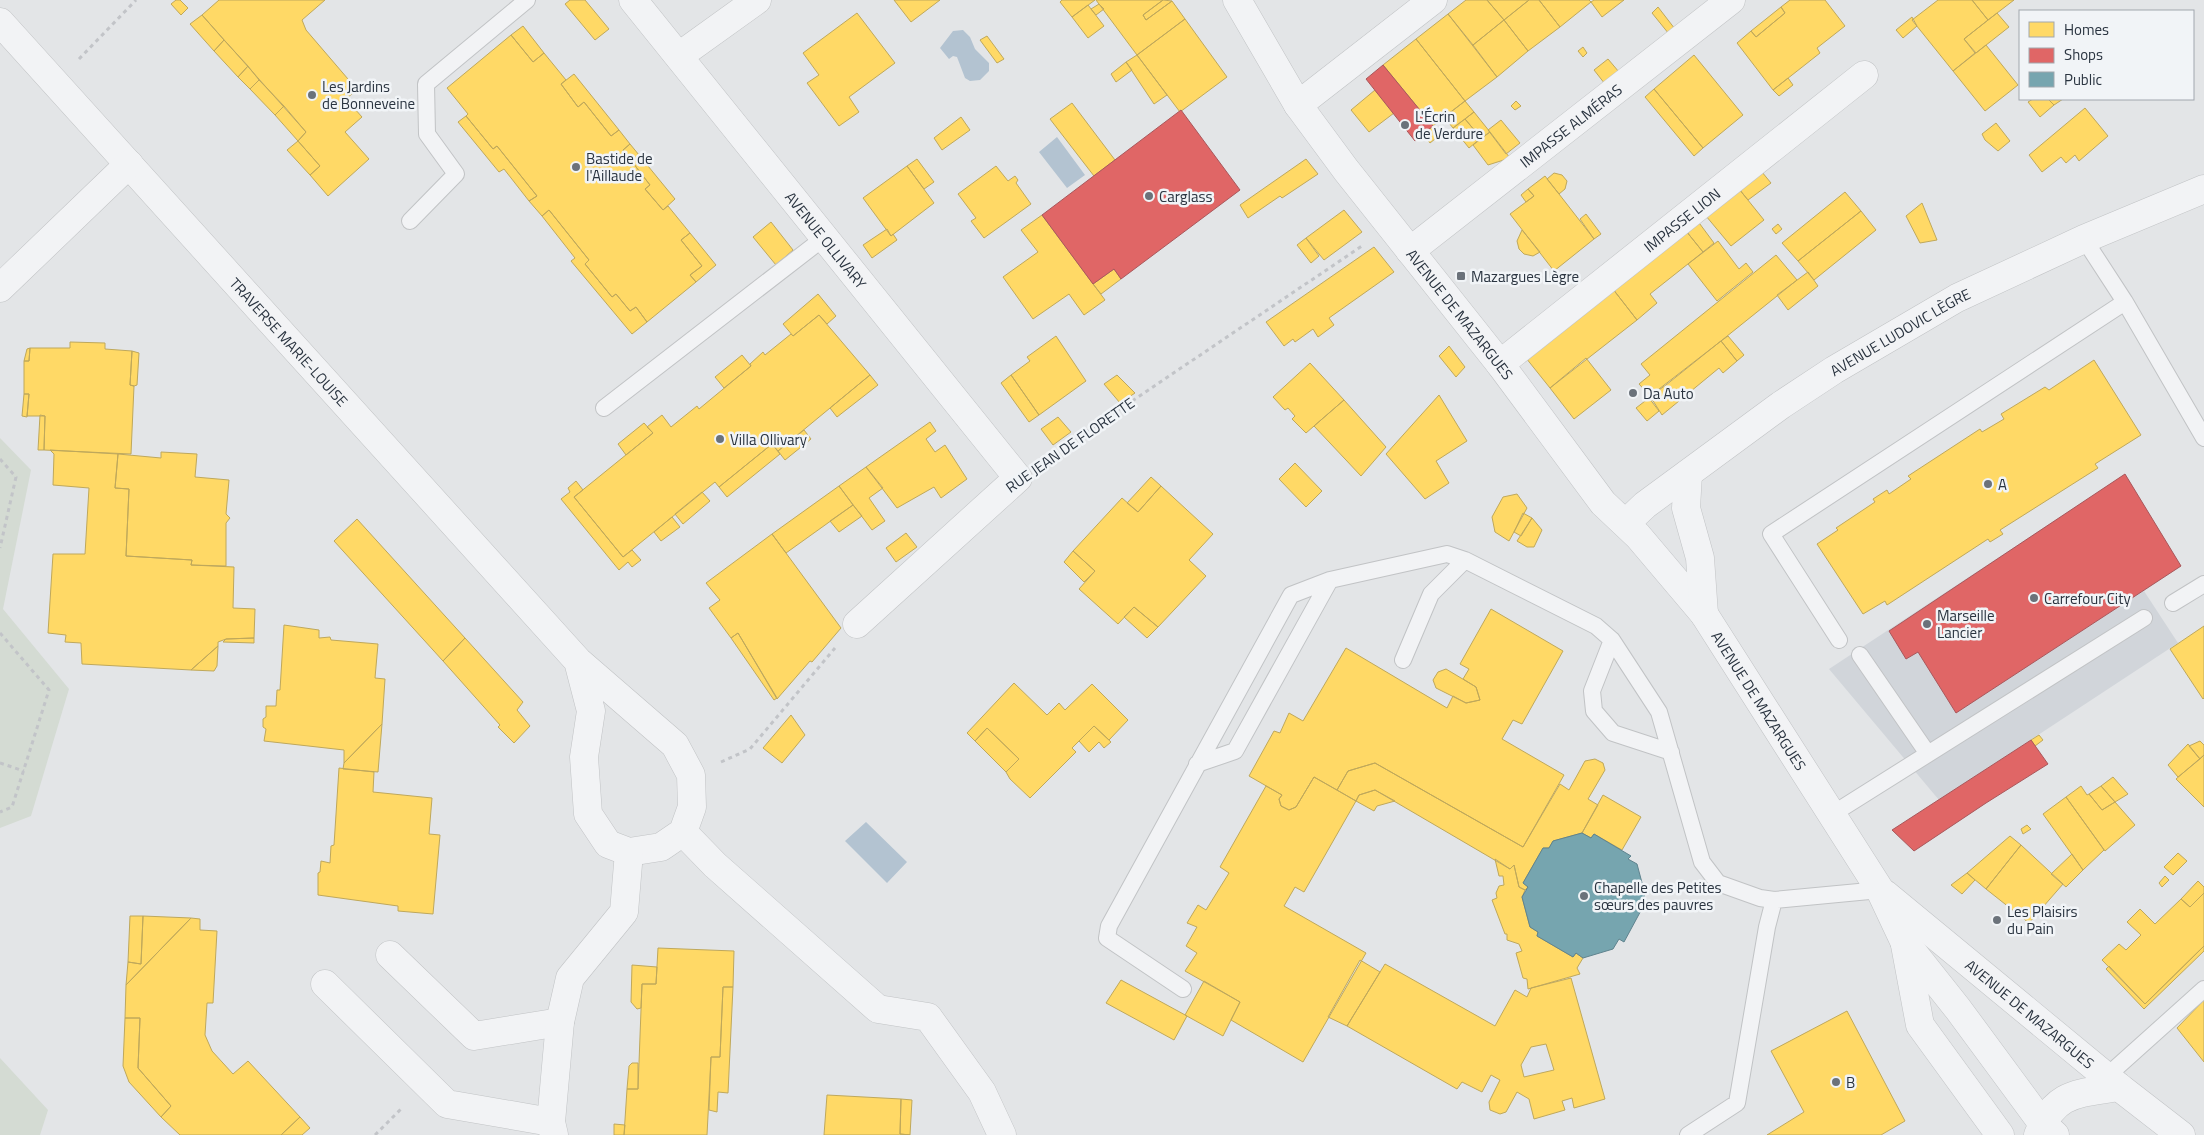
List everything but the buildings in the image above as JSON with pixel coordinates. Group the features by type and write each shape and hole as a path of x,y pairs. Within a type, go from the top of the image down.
{"street":[{"name":"AVENUE OLLIVARY","path":"633,0 1018,478"},
{"path":"679,56 757,0"},
{"name":"AVENUE DE MAZARGUES","path":"1237,0 1298,105 1500,364 1603,503 1626,523 1704,614 1880,890 1904,941 1958,1010 2045,1131"},
{"path":"1298,105 1433,0"},
{"name":"IMPASSE ALMÉRAS","path":"1410,250 1731,0"},
{"name":"TRAVERSE MARIE-LOUISE","path":"0,22 578,661 675,745 691,776 692,807 683,832"},
{"name":"IMPASSE LION","path":"1500,364 1864,75"},
{"path":"0,288 129,164"},
{"name":"AVENUE LUDOVIC LÈGRE","path":"1626,523 1646,505 1781,405 1834,370 1957,298 2084,239 2204,189"},
{"name":"AVENUE DE MAZARGUES","path":"1688,474 1686,508 1700,558 1704,614"},
{"name":"RUE JEAN DE FLORETTE","path":"857,624 1018,478"},
{"name":"TRAVERSE MARIE-LOUISE","path":"578,661 591,711 584,757 588,814 608,844 630,852"},
{"path":"325,984 447,1104 552,1128 560,1022 570,978 624,912 630,852 661,846 683,832 714,865 878,1009 928,1017 982,1092 1002,1135"},
{"name":"AVENUE DE MAZARGUES","path":"1880,890 2181,1135"},
{"name":"AVENUE DE MAZARGUES","path":"1904,941 1920,1025 2000,1135"},
{"path":"390,954 474,1036 560,1022"},
{"path":"2045,1131 2049,1111 2061,1101 2077,1094 2122,1088 2145,1135"}],"lane":[{"path":"410,221 456,174 427,134 426,84 527,0"},
{"path":"604,408 825,237"},
{"path":"2084,239 2125,302 2204,438"},
{"path":"1839,640 1771,534 2125,302"},
{"path":"1183,989 1107,938 1109,926 1291,595 1330,580 1446,554 1465,560 1596,626 1612,640 1659,712 1702,862 1718,883 1760,898 1774,900 1880,890"},
{"path":"1403,660 1431,594 1465,560"},
{"path":"1197,764 1235,751 1330,580"},
{"path":"2173,603 2204,584"},
{"path":"1831,815 2144,618"},
{"path":"1612,640 1592,691 1594,712 1613,733 1670,752"},
{"path":"1860,654 1928,754"},
{"path":"1688,1135 1737,1103 1767,927 1774,900"},
{"path":"2122,1088 2204,989"}],"path":[{"path":"56,83 136,0"},
{"name":"RUE JEAN DE FLORETTE","path":"1018,478 1391,226"},
{"path":"0,459 16,477 0,548"},
{"path":"691,776 750,749 857,624"},
{"path":"0,633 49,690 12,807 0,812"},
{"path":"0,763 24,771"},
{"path":"375,1135 426,1085"}],"shaded area":[{"path":"0,438 31,470 3,609 69,689 31,816 0,828"},
{"path":"2125,474 2181,566 2144,591 2178,643 1939,800 1829,669"},
{"path":"0,1058 48,1110 40,1135 0,1135"}],"water":[{"path":"963,30 970,37 975,49 989,63 989,71 980,80 970,81 965,78 957,57 953,56 949,59 940,48 953,31"},
{"path":"1057,137 1085,175 1067,188 1039,152"},
{"path":"866,822 907,862 887,883 845,841"}],"place":[{"name":"Les Jardins de Bonneveine","path":"312,95"},
{"name":"L'Écrin de Verdure","path":"1405,125"},
{"name":"Bastide de l'Aillaude","path":"576,167"},
{"name":"Carglass","path":"1149,196"},
{"name":"Mazargues Lègre","path":"1461,276"},
{"name":"Da Auto","path":"1633,393"},
{"name":"Villa Ollivary","path":"720,439"},
{"name":"A","path":"1988,484"},
{"name":"Carrefour City","path":"2034,598"},
{"name":"Marseille Lancier","path":"1927,624"},
{"name":"Chapelle des Petites sœurs des pauvres","path":"1584,896"},
{"name":"Les Plaisirs du Pain","path":"1997,920"},
{"name":"B","path":"1836,1082"}]}
